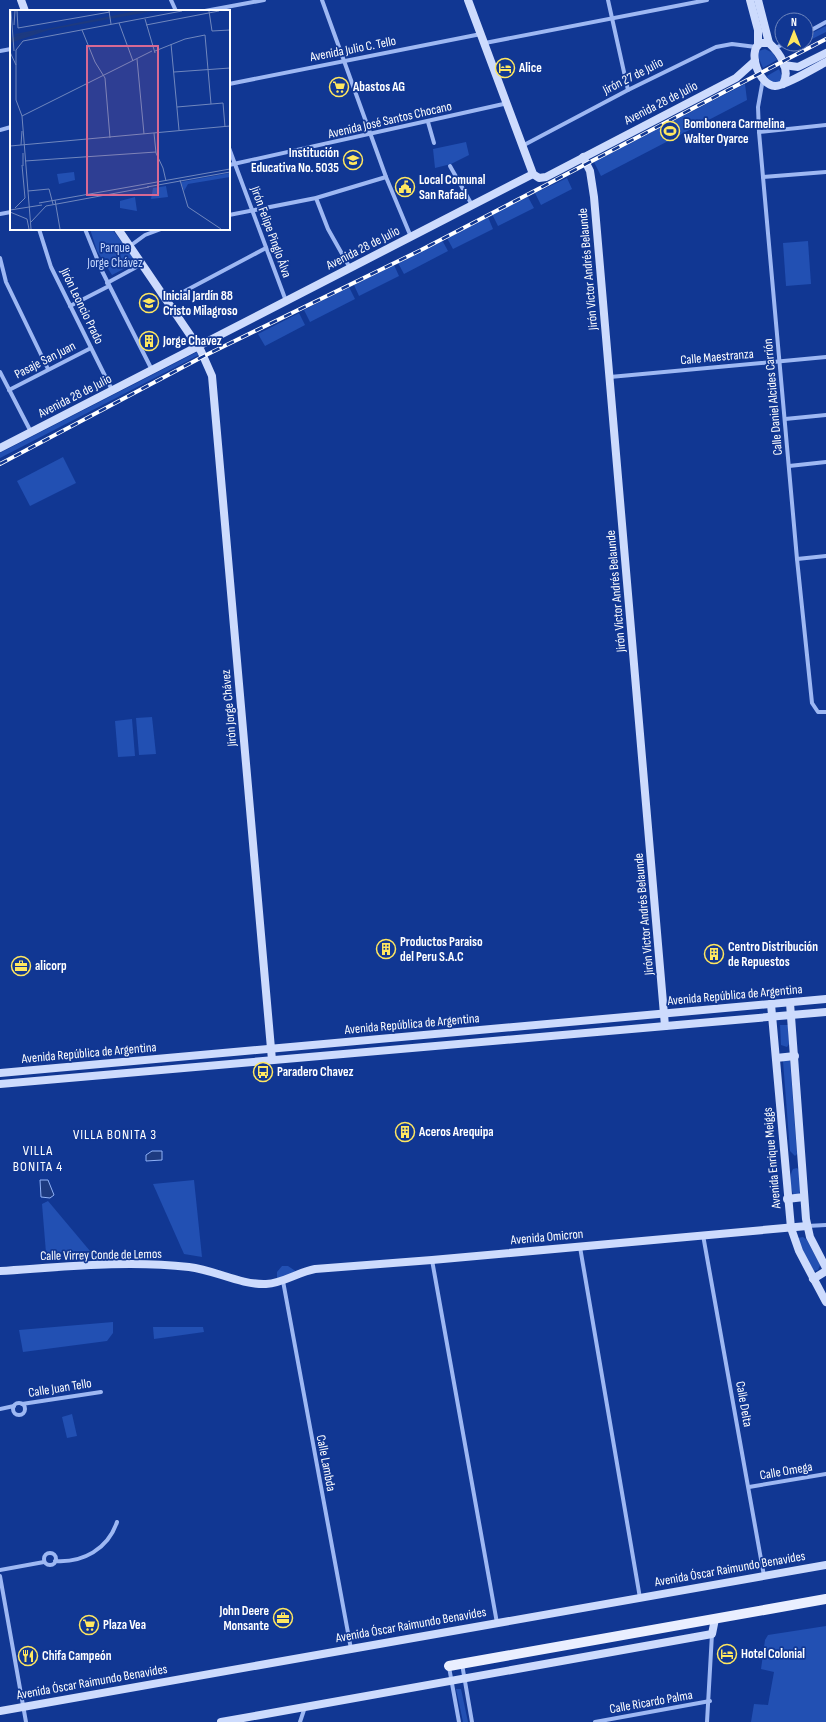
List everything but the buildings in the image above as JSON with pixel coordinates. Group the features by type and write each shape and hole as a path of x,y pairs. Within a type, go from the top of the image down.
{"main road":[{"path":"449,1666 715,1620 826,1599"}],"street":[{"path":"21,0 25,10"},
{"path":"171,0 176,10"},
{"path":"210,10 264,0"},
{"path":"322,0 386,177 411,237"},
{"path":"468,0 508,103 533,174"},
{"path":"608,0 628,90"},
{"path":"484,43 707,0"},
{"path":"750,0 758,30 755,61 761,76 769,85 774,86 782,84 826,53"},
{"path":"758,0 772,46 784,65 786,77 782,84"},
{"path":"814,28 826,22"},
{"name":"Avenida Julio C. Tello","path":"230,84 481,34"},
{"path":"757,46 763,42 772,46"},
{"name":"Jirón 27 de Julio","path":"524,146 628,90 716,47 740,44 757,46"},
{"path":"0,51 10,49"},
{"name":"Avenida 28 de Julio","path":"0,448 533,174 536,177 542,178 583,157 736,78 755,61"},
{"path":"784,65 800,70 826,62 826,68"},
{"name":"Avenida 28 de Julio","path":"736,78 761,76"},
{"name":"Calle Daniel Alcides Carrión","path":"761,76 758,107 759,132 797,559 812,703 818,712 826,712"},
{"name":"Avenida José Santos Chocano","path":"230,165 508,103"},
{"path":"428,122 434,143"},
{"path":"759,132 826,125"},
{"path":"0,130 10,128"},
{"name":"Jirón Felipe Pinglo Álva","path":"230,151 286,301"},
{"name":"Jirón Victor Andrés Belaunde","path":"583,157 590,171 593,188 664,1026"},
{"path":"450,166 472,205"},
{"path":"763,177 826,172"},
{"path":"230,215 316,198 386,177"},
{"path":"316,198 328,229 350,268"},
{"path":"0,214 10,212"},
{"name":"Jirón Leoncio Prado","path":"38,230 51,267 112,391"},
{"path":"85,230 93,254 152,370"},
{"name":"Jirón Jorge Chávez","path":"119,230 198,346 204,356 212,376 215,393 272,1060"},
{"path":"130,246 145,235 158,230"},
{"path":"168,300 266,248"},
{"path":"0,258 6,282 48,369"},
{"path":"70,306 143,264"},
{"name":"Pasaje San Juan","path":"9,390 91,348"},
{"name":"Calle Maestranza","path":"610,377 826,357"},
{"path":"0,372 31,432"},
{"path":"785,419 826,415"},
{"path":"789,466 826,462"},
{"path":"797,559 826,556"},
{"name":"Avenida República de Argentina","path":"0,1073 826,1000"},
{"path":"790,1003 807,1226 813,1245 826,1268"},
{"name":"Avenida Enrique Meiggs","path":"771,1004 787,1199 791,1228 798,1251 826,1302"},
{"name":"Avenida República de Argentina","path":"0,1084 826,1012"},
{"path":"474,1030 475,1042"},
{"path":"776,1058 794,1056"},
{"path":"787,1199 804,1197"},
{"name":"Avenida Omicron","path":"272,1284 283,1281 306,1270 315,1269 826,1225"},
{"name":"Calle Delta","path":"703,1235 764,1576"},
{"path":"580,1246 640,1598"},
{"path":"432,1260 497,1623"},
{"name":"Calle Virrey Conde de Lemos","path":"0,1271 96,1264 166,1265 200,1269 253,1283 272,1284"},
{"path":"813,1279 826,1271"},
{"name":"Calle Lambda","path":"283,1281 351,1649"},
{"name":"Calle Juan Tello","path":"0,1409 14,1406 19,1403 22,1404 101,1392"},
{"name":"Calle Juan Tello","path":"14,1406 14,1413 20,1415 25,1410 22,1404"},
{"name":"Calle Omega","path":"748,1487 826,1474"},
{"path":"0,1570 44,1562 50,1565 55,1561 74,1560 99,1550 111,1538 117,1522"},
{"path":"44,1562 45,1556 48,1554 54,1556 55,1561"},
{"name":"Avenida Óscar Raimundo Benavides","path":"0,1711 826,1565"},
{"path":"0,1576 26,1722"},
{"path":"707,1722 710,1701 712,1634 715,1620"},
{"path":"222,1722 712,1634"},
{"path":"462,1664 472,1722"},
{"path":"449,1666 459,1722"},
{"name":"Calle Ricardo Palma","path":"595,1722 710,1701"},
{"path":"300,1722 305,1707"},
{"path":"626,1716 627,1722"}],"green space":[{"path":"826,26 826,32 814,38 814,32"},
{"path":"765,49 773,53 777,60 763,68 758,56 759,51"},
{"path":"779,69 782,76 781,80 779,83 770,83 767,76"},
{"name":"Bombonera Carmelina Walter Oyarce","path":"745,84 747,100 601,176 594,162"},
{"path":"466,142 469,155 451,164 435,168 433,149"},
{"path":"567,178 572,189 541,205 535,193"},
{"path":"528,197 534,208 498,226 492,214"},
{"path":"488,217 493,229 453,249 447,238"},
{"name":"Parque Jorge Chávez","path":"90,230 113,230 137,262 112,275 97,251"},
{"path":"442,240 448,251 404,274 398,263"},
{"path":"808,241 811,284 786,286 783,243"},
{"path":"394,265 399,276 359,296 354,285"},
{"path":"349,287 355,299 310,322 304,310"},
{"path":"299,313 305,325 265,346 258,334"},
{"path":"197,352 199,355 0,458 0,453"},
{"path":"63,457 76,483 30,506 17,481"},
{"path":"152,717 156,754 139,755 136,718"},
{"path":"132,719 135,756 118,757 115,721"},
{"path":"780,1025 788,1025 789,1044 787,1047 781,1045"},
{"path":"787,1059 790,1061 797,1154 795,1156 790,1151 783,1061"},
{"path":"797,1168 800,1171 801,1190 798,1195 794,1195 790,1182 793,1169"},
{"path":"194,1180 202,1257 184,1254 153,1184"},
{"path":"48,1201 90,1251 46,1253 42,1204"},
{"path":"803,1237 807,1240 820,1265 818,1270 814,1271 799,1246 798,1238"},
{"path":"282,1266 288,1266 297,1272 282,1281 277,1278 277,1272"},
{"path":"113,1322 113,1333 107,1341 23,1352 19,1330"},
{"path":"153,1327 203,1327 204,1332 154,1339"},
{"path":"72,1414 77,1436 67,1438 62,1417"},
{"path":"826,1626 826,1722 751,1722 754,1704 768,1705 774,1672 761,1669 765,1640 768,1635"},
{"path":"456,1689 461,1689 468,1722 463,1722"}],"shaded area":[{"path":"152,1151 162,1151 162,1160 146,1161 146,1155"},
{"path":"40,1180 48,1180 54,1195 50,1198 41,1197"}],"railway":[{"path":"0,464 204,356 421,250 826,39"}],"place":[{"name":"Alice","path":"505,68"},
{"name":"Abastos AG","path":"339,87"},
{"name":"Bombonera Carmelina Walter Oyarce","path":"670,131"},
{"name":"Institución Educativa No. 5035","path":"353,160"},
{"name":"Local Comunal San Rafael","path":"405,187"},
{"name":"Inicial Jardín 88 Cristo Milagroso","path":"149,303"},
{"name":"Jorge Chavez","path":"149,341"},
{"name":"Productos Paraiso del Peru S.A.C","path":"386,949"},
{"name":"Centro Distribución de Repuestos","path":"714,954"},
{"name":"alicorp","path":"21,966"},
{"name":"Paradero Chavez","path":"263,1072"},
{"name":"Aceros Arequipa","path":"405,1132"},
{"name":"John Deere Monsante","path":"283,1618"},
{"name":"Plaza Vea","path":"89,1625"},
{"name":"Hotel Colonial","path":"727,1654"},
{"name":"Chifa Campeón","path":"28,1656"}],"district":[{"name":"VILLA BONITA 3","path":"115,1134"},
{"name":"VILLA BONITA 4","path":"38,1158"}]}
